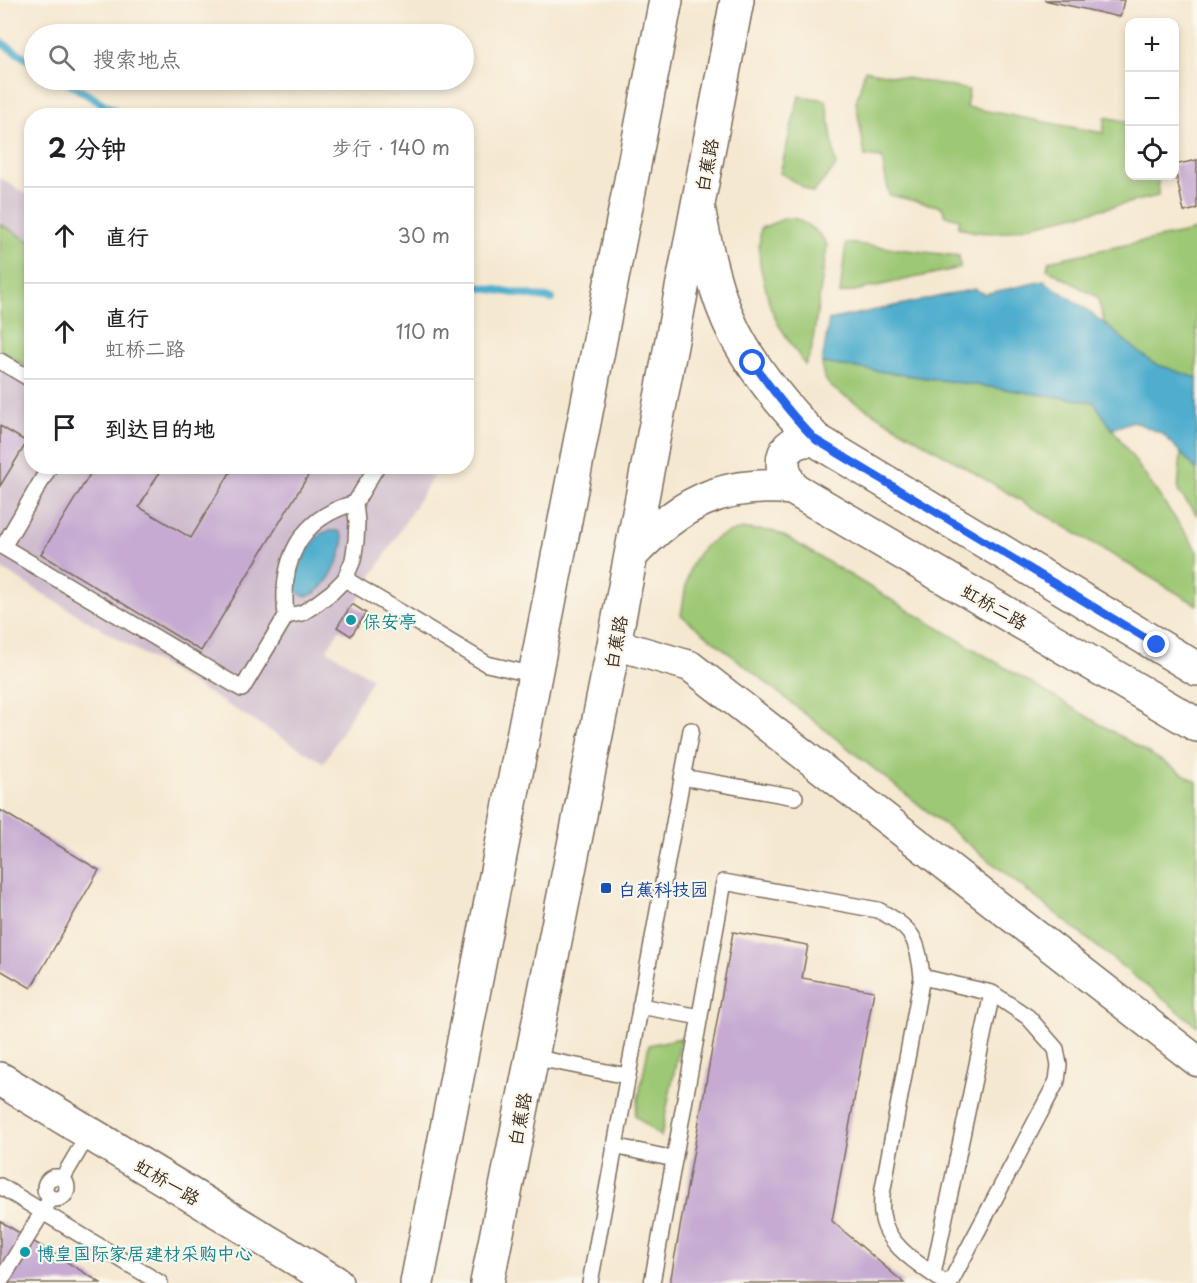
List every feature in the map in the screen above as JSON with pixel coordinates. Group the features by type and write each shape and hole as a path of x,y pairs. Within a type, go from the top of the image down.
{"main road":[{"path":"417,1283 666,0"},
{"name":"白蕉路","path":"487,1283 614,644 737,0"},
{"path":"698,207 712,271 735,334 772,391 816,440 1197,669"},
{"path":"792,488 783,471 782,461 785,452 799,441 816,440"},
{"path":"631,555 665,524 705,498 727,490 749,486 792,488"},
{"name":"虹桥二路","path":"792,488 1197,725"},
{"name":"虹桥一路","path":"0,1079 336,1283"}],"street":[{"path":"614,644 690,666 1197,1061"}],"lane":[{"path":"0,361 24,375"},
{"path":"45,474 1,546 242,689 286,616 285,581 289,562 297,545 308,529 322,516 339,507 355,503"},
{"path":"286,616 302,613 332,592 345,579 353,560 356,541 355,503 372,474"},
{"path":"345,579 487,664 535,675"},
{"path":"590,1283 691,730"},
{"path":"682,777 795,797"},
{"path":"652,1283 724,882 878,910 898,921 913,937 920,957 922,977 882,1194 882,1214 887,1233 899,1248 939,1278 992,993"},
{"path":"922,977 992,993 1028,1017 1056,1049 1059,1065 1057,1081 950,1283"},
{"path":"640,1006 700,1017"},
{"path":"532,1057 627,1076"},
{"path":"0,1282 46,1204 47,1182 53,1178 62,1179 89,1133"},
{"path":"614,1146 674,1159"},
{"path":"0,1186 46,1204 160,1283"}],"shaded area":[{"path":"0,178 24,193 24,474 435,474 327,650 372,678 324,763 0,568"}],"green space":[{"path":"865,70 969,90 966,107 1103,133 1105,117 1125,121 1125,180 1158,180 1158,196 1004,232 970,231 958,227 960,219 945,215 942,207 889,195 882,158 865,156 856,102"},
{"path":"799,96 826,100 836,166 813,193 780,173"},
{"path":"794,218 818,233 827,246 811,353 805,365 778,324 770,306 760,265 761,228 784,219"},
{"path":"0,224 24,238 24,365 0,350"},
{"path":"1197,230 1197,378 1153,364 1105,324 1097,297 1047,269 1049,261"},
{"path":"846,243 959,256 960,268 840,294"},
{"path":"822,363 1094,402 1197,550 1197,605 838,392 825,380"},
{"path":"1181,452 1197,470 1197,515 1178,491"},
{"path":"744,529 773,531 786,537 1197,782 1197,1026 681,615 688,575 698,553 718,537"},
{"path":"681,1038 661,1137 635,1115 649,1045"}],"water":[{"path":"1044,281 1086,309 1153,363 1197,378 1197,470 1163,434 1133,421 1112,429 1094,402 822,363 829,320 975,289 984,294"},
{"path":"339,531 343,539 343,547 336,566 324,585 317,591 309,595 302,595 297,590 296,583 301,564 317,538 322,533"}],"building":[{"path":"1044,0 1124,0 1120,17"},
{"path":"1197,160 1197,209 1184,212 1177,180 1179,164"},
{"path":"0,426 24,440 24,447 0,486"},
{"path":"90,474 158,474 139,507 191,538 229,474 309,474 201,651 41,554"},
{"name":"保安亭","path":"352,604 366,613 351,636 337,627"},
{"path":"0,810 99,870 31,988 0,970"},
{"path":"733,932 808,945 802,978 874,991 832,1221 904,1283 670,1283"},
{"name":"博皇国际家居建材采购中心","path":"0,1221 101,1283 0,1283"}],"waterway":[{"path":"0,42 24,57"},
{"path":"80,90 110,108"},
{"path":"474,286 552,299"}],"place":[{"name":"保安亭","path":"351,620"},
{"name":"白蕉科技园","path":"606,888"},
{"name":"博皇国际家居建材采购中心","path":"25,1252"}],"route":[{"path":"753,363 793,417 816,440 1157,645"}]}
